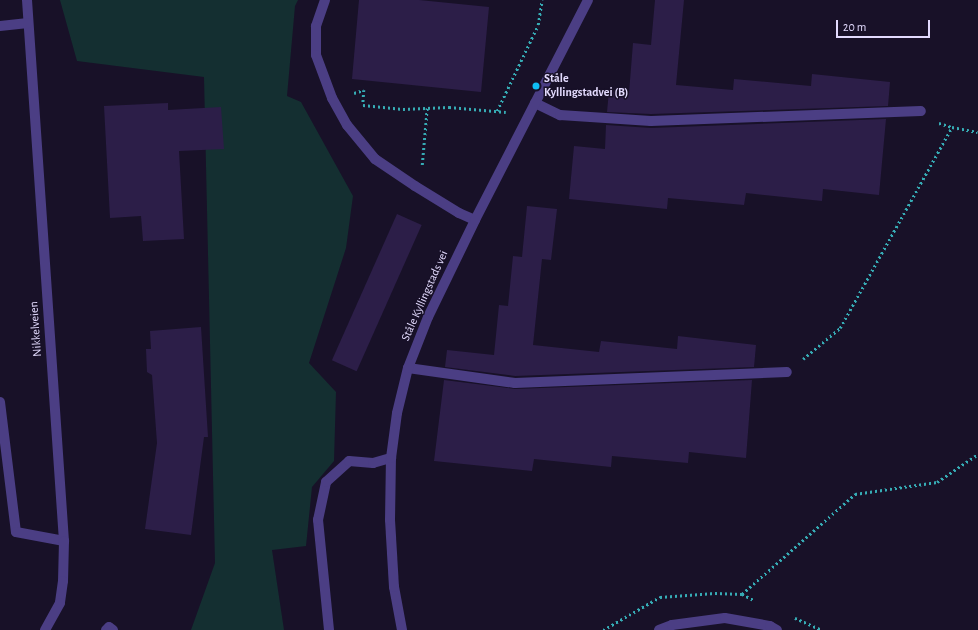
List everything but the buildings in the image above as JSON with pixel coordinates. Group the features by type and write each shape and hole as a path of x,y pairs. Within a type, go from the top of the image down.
{"street":[{"name":"Nikkelveien","path":"27,0 64,541 63,581 60,603 45,630"},
{"path":"324,0 316,26 316,55 332,98 347,125 375,159 459,213 475,220"},
{"name":"Ståle Kyllingstads vei","path":"402,630 394,587 390,520 391,458 397,413 408,368 428,317 475,220 588,0"},
{"path":"0,26 28,23"},
{"path":"535,103 560,115 651,121 921,110"},
{"path":"408,368 514,383 787,372"},
{"path":"0,402 16,532 64,541"},
{"path":"329,630 318,520 326,482 349,462 373,463 391,458"},
{"path":"659,630 672,625 725,618 770,626 777,630"},
{"path":"106,630 109,627 113,630"}],"path":[{"path":"497,111 538,25 542,0"},
{"path":"364,90 363,105 403,110 449,107 508,112"},
{"path":"415,186 422,171 426,108"},
{"path":"787,372 840,328 952,127 978,132"},
{"path":"742,594 855,494 937,482 978,454"}],"green space":[{"path":"60,0 298,0 295,6 287,96 301,102 353,196 346,248 309,363 336,392 334,461 312,487 306,546 272,550 284,630 191,630 215,563 204,77 77,61"}],"place":[{"name":"Ståle Kyllingstadvei (B)","path":"536,86"}]}
